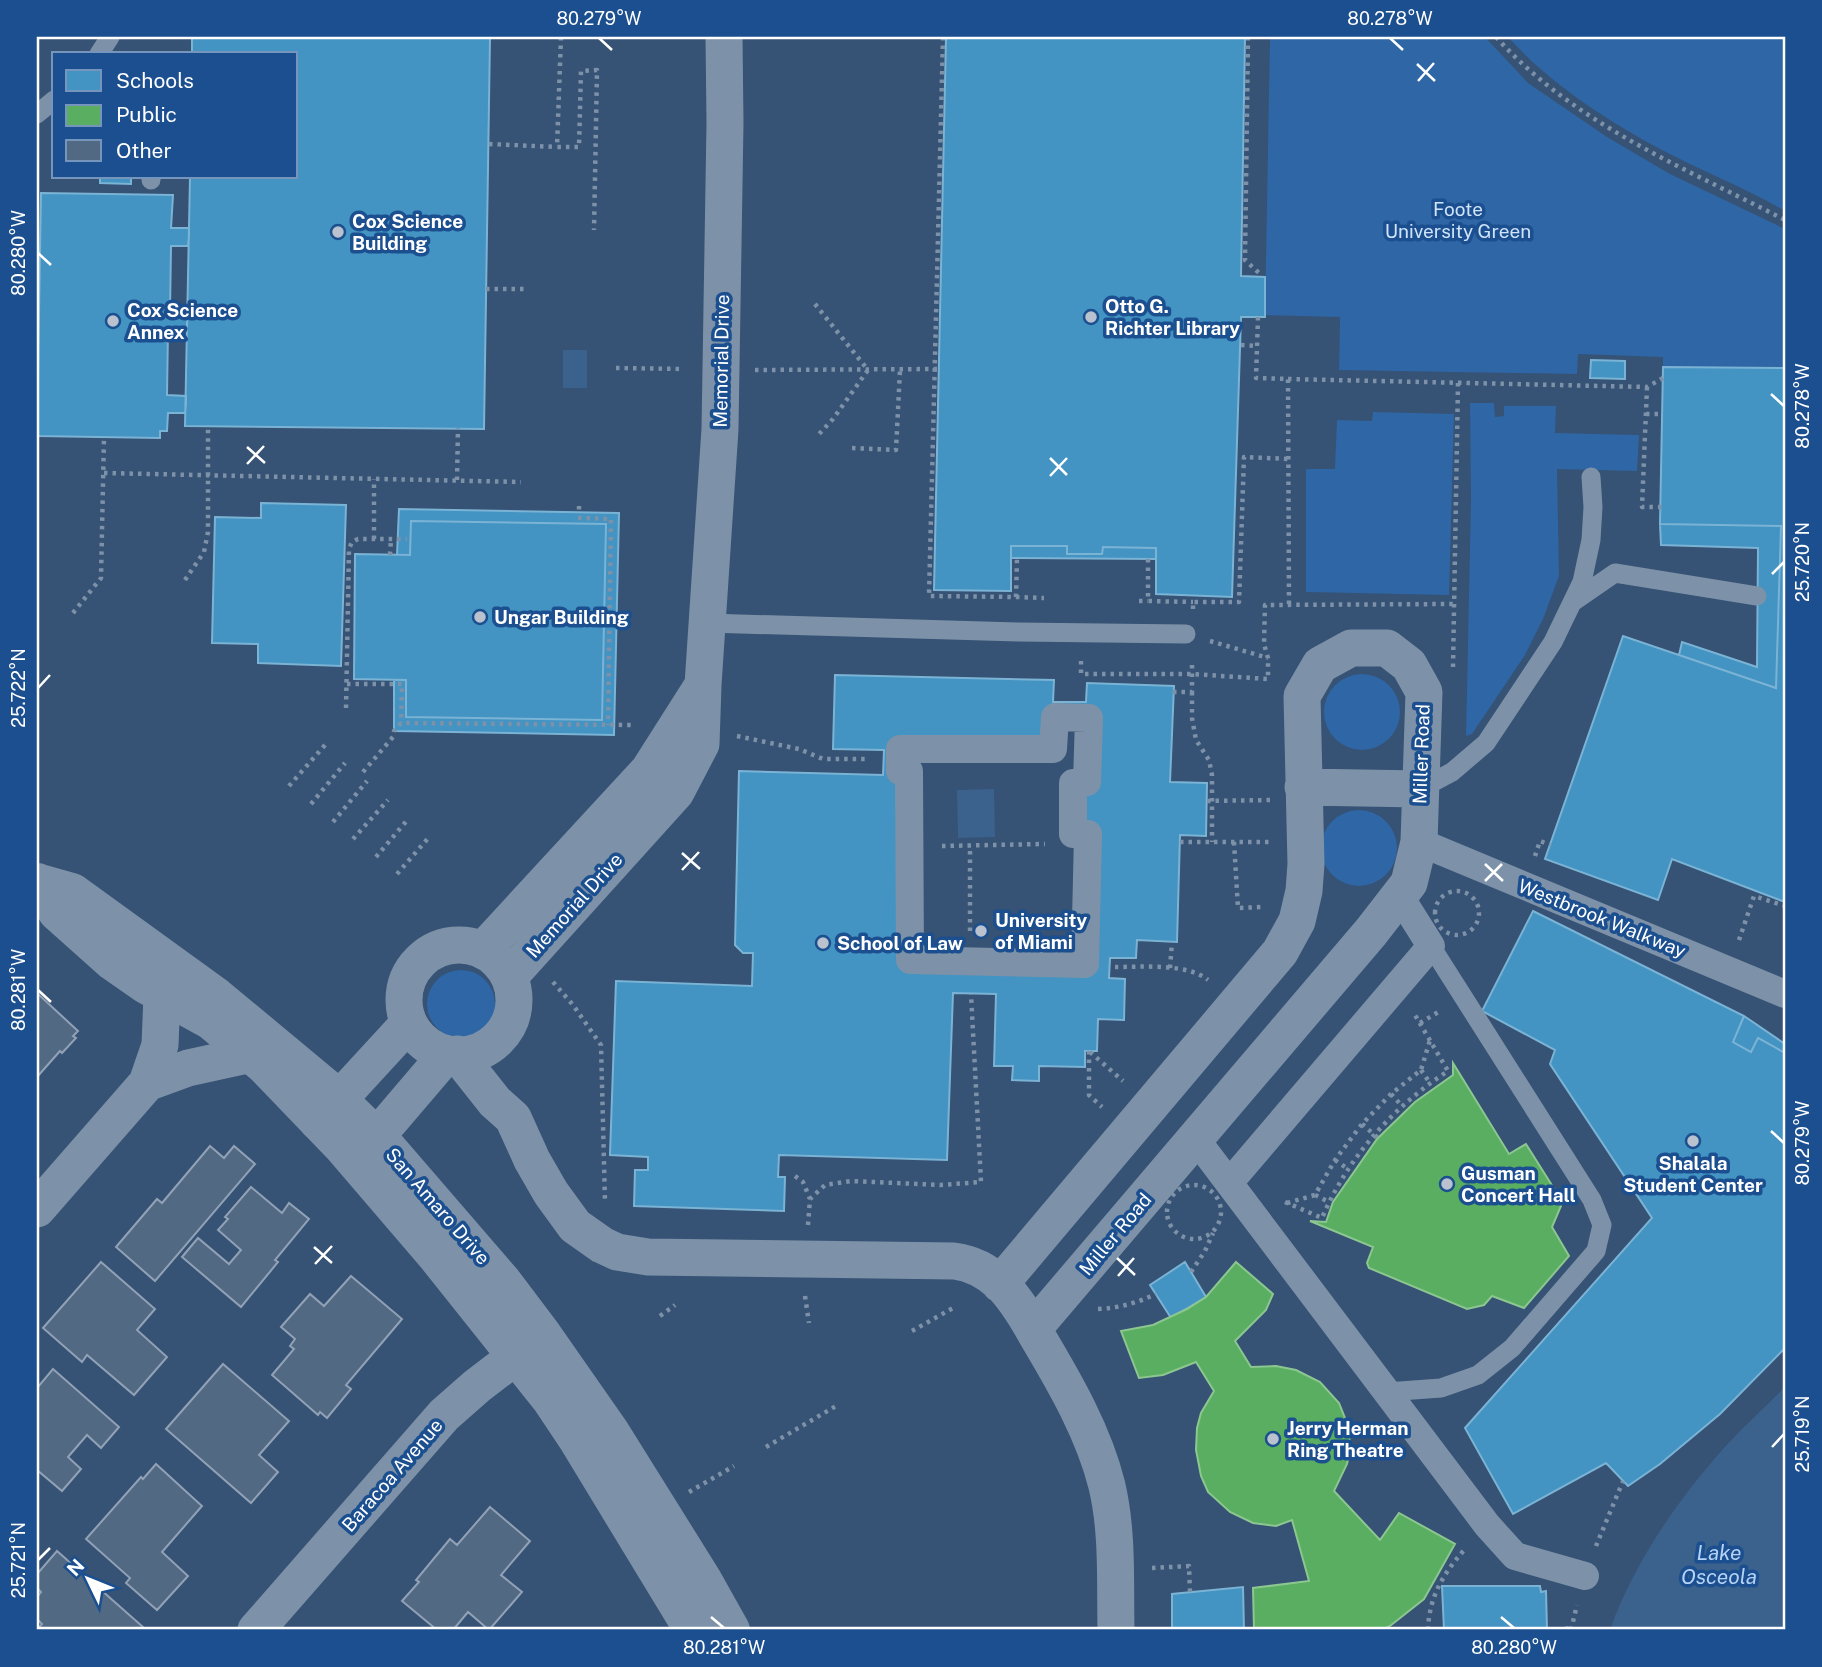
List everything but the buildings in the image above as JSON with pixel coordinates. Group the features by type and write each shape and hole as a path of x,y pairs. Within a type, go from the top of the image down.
{"street":[{"name":"Memorial Drive","path":"509,976 676,792 701,744 720,405 724,37"},
{"name":"Miller Road","path":"1000,1284 1280,952 1297,921 1304,891 1306,864 1287,794 1302,695 1320,665 1351,648 1387,648 1409,665 1423,692 1419,842 1409,883 1371,932 1033,1329"},
{"name":"Memorial Drive","path":"483,950 649,770 703,685"},
{"path":"1055,717 1089,718 1087,782 1073,782 1073,834 1088,834 1085,964 911,960 910,847 909,771 900,771 900,749 1054,750 1055,717"},
{"path":"1287,794 1420,789"},
{"name":"Westbrook Walkway","path":"1419,842 1785,994"},
{"name":"San Amaro Drive","path":"38,882 57,912 113,962 162,995 211,1021 265,1066 329,1111"},
{"name":"San Amaro Drive","path":"38,882 72,892 244,1018 364,1147 530,1345 610,1432 704,1580 731,1630"},
{"path":"1229,1183 1431,946 1399,895"},
{"path":"450,945 467,945 483,950 496,959 509,976 513,987 514,1006 509,1023 496,1042 484,1050 466,1055 431,1048 418,1038 409,1023 404,1007 405,989 421,960 435,951 450,945"},
{"path":"37,1209 147,1083 160,1045 162,995"},
{"path":"329,1111 409,1023"},
{"path":"496,1042 512,1092 513,1118 532,1160 565,1216 587,1236 617,1252 648,1257 967,1262 1000,1284 1018,1304 1055,1366 1097,1454 1114,1526 1116,1630"},
{"path":"147,1083 188,1068 252,1054"},
{"path":"452,1054 513,1118"},
{"path":"364,1147 452,1054"},
{"path":"1195,1138 1487,1525 1515,1556 1585,1576"},
{"name":"San Amaro Drive","path":"530,1345 577,1439 693,1630"},
{"name":"Baracoa Avenue","path":"256,1630 444,1416 477,1386 530,1345"}],"lane":[{"path":"37,114 52,102"},
{"path":"1420,789 1452,772 1486,743 1553,642 1582,583 1591,540 1591,477"},
{"path":"1572,602 1615,573 1757,596"},
{"path":"707,623 1189,634"},
{"path":"1386,1392 1441,1388 1478,1374 1504,1355 1596,1251 1602,1225 1592,1200 1431,946"}],"path":[{"path":"557,146 561,37"},
{"path":"943,37 929,596 1044,598"},
{"path":"1248,37 1245,260 1259,276"},
{"path":"1496,37 1530,72 1598,121 1678,168 1785,220"},
{"path":"489,144 579,147 581,71 597,70 594,230"},
{"path":"486,289 526,289"},
{"path":"815,304 868,370"},
{"path":"1258,317 1256,378 1647,387 1663,378"},
{"path":"1241,345 1257,346"},
{"path":"616,368 692,369"},
{"path":"751,370 940,369"},
{"path":"819,434 868,370"},
{"path":"852,449 895,450 900,370"},
{"path":"1288,379 1289,604"},
{"path":"1454,604 1458,383"},
{"path":"1647,387 1642,507 1661,507"},
{"path":"1646,414 1663,414"},
{"path":"185,580 204,552 208,532 208,426"},
{"path":"457,480 458,428"},
{"path":"73,613 101,578 104,437"},
{"path":"1139,601 1239,602 1244,457 1290,459"},
{"path":"104,473 521,482"},
{"path":"374,479 374,539"},
{"path":"579,506 579,516 611,519 608,725"},
{"path":"346,708 349,549 352,542 358,539 407,539"},
{"path":"390,555 391,539"},
{"path":"1016,597 1017,558"},
{"path":"1148,559 1148,601"},
{"path":"1193,602 1189,634 1192,692 1196,740 1209,760 1212,842"},
{"path":"1189,634 1268,658"},
{"path":"1081,674 1192,674"},
{"path":"1094,674 1094,684"},
{"path":"347,684 402,684 404,701 401,723 393,737 363,772"},
{"path":"1173,692 1192,692"},
{"path":"401,723 677,724"},
{"path":"736,736 799,749 823,759 872,759"},
{"path":"289,786 325,745"},
{"path":"311,804 345,763"},
{"path":"333,822 367,781"},
{"path":"1209,801 1287,794"},
{"path":"353,839 388,800"},
{"path":"376,857 409,818"},
{"path":"397,874 430,836"},
{"path":"1180,842 1274,842"},
{"path":"1234,842 1238,908 1263,907"},
{"path":"910,847 1088,843"},
{"path":"970,846 970,960"},
{"path":"1461,891 1473,897 1479,917 1472,930 1458,936 1450,935 1438,925 1435,911 1441,897 1447,893 1461,891"},
{"path":"1729,971 1754,896 1785,906"},
{"path":"1170,968 1172,942"},
{"path":"1110,967 1170,968 1201,974 1212,983"},
{"path":"551,981 573,1005 601,1045 605,1215"},
{"path":"810,1199 825,1185 850,1181 941,1185 981,1182 971,994"},
{"path":"1315,1195 1335,1160 1362,1124 1391,1094 1420,1070 1430,1040"},
{"path":"1297,1208 1322,1218 1348,1169 1376,1136 1402,1106 1448,1071 1433,1047"},
{"path":"1103,1108 1089,1095 1089,1051 1125,1083"},
{"path":"1420,1070 1430,1083"},
{"path":"1391,1094 1402,1106"},
{"path":"1362,1124 1376,1136"},
{"path":"1335,1160 1348,1169"},
{"path":"795,1177 803,1182 810,1199 807,1238"},
{"path":"1191,1272 1205,1251 1215,1229 1221,1212 1215,1195 1199,1185 1182,1188 1174,1194 1167,1209 1168,1218 1176,1232 1191,1239 1208,1235 1215,1229"},
{"path":"1286,1203 1315,1195 1329,1202"},
{"path":"1087,1309 1124,1307 1156,1294"},
{"path":"805,1295 809,1323"},
{"path":"660,1316 675,1305"},
{"path":"912,1331 954,1308"},
{"path":"766,1447 836,1406"},
{"path":"710,1479 734,1466"},
{"path":"1427,1630 1429,1612 1445,1572 1487,1525"},
{"path":"1148,1568 1189,1566 1190,1592"},
{"path":"1557,1630 1570,1628"}],"green space":[{"name":"Foote University Green","path":"1270,37 1485,37 1528,83 1607,137 1670,174 1785,229 1785,368 1663,367 1663,357 1578,354 1577,374 1339,370 1340,317 1265,315"},
{"path":"1508,37 1785,37 1785,211 1652,145 1607,118 1544,72"},
{"path":"1470,403 1494,403 1495,417 1504,416 1504,406 1556,406 1555,433 1639,435 1637,471 1557,469 1559,576 1543,619 1525,655 1472,734 1466,736 1471,500"},
{"path":"1373,412 1454,414 1449,595 1306,592 1306,469 1335,469 1337,420 1372,421"},
{"path":"1362,674 1377,677 1389,685 1397,697 1400,712 1397,727 1389,739 1377,747 1362,750 1347,747 1335,739 1327,727 1324,712 1327,697 1335,685 1347,677"},
{"path":"1359,810 1374,813 1386,821 1394,833 1397,848 1394,863 1386,875 1374,883 1359,886 1344,883 1332,875 1324,863 1321,848 1324,833 1332,821 1344,813"},
{"path":"461,970 474,973 485,980 492,991 495,1004 492,1017 485,1028 474,1035 461,1038 448,1035 437,1028 430,1017 427,1004 430,991 437,980 448,973"}],"water":[{"path":"563,350 587,350 587,388 563,388"},
{"path":"994,789 995,837 958,838 957,790"},
{"name":"Lake Osceola","path":"1785,1387 1785,1630 1610,1630 1640,1564 1680,1502 1727,1444"}],"place":[{"name":"Cox Science Building","path":"338,232"},
{"name":"Otto G. Richter Library","path":"1091,317"},
{"name":"Cox Science Annex","path":"113,321"},
{"name":"Ungar Building","path":"480,617"},
{"name":"University of Miami","path":"981,931"},
{"name":"School of Law","path":"823,943"},
{"name":"Shalala Student Center","path":"1693,1141"},
{"name":"Gusman Concert Hall","path":"1447,1184"},
{"name":"Jerry Herman Ring Theatre","path":"1273,1439"}]}
